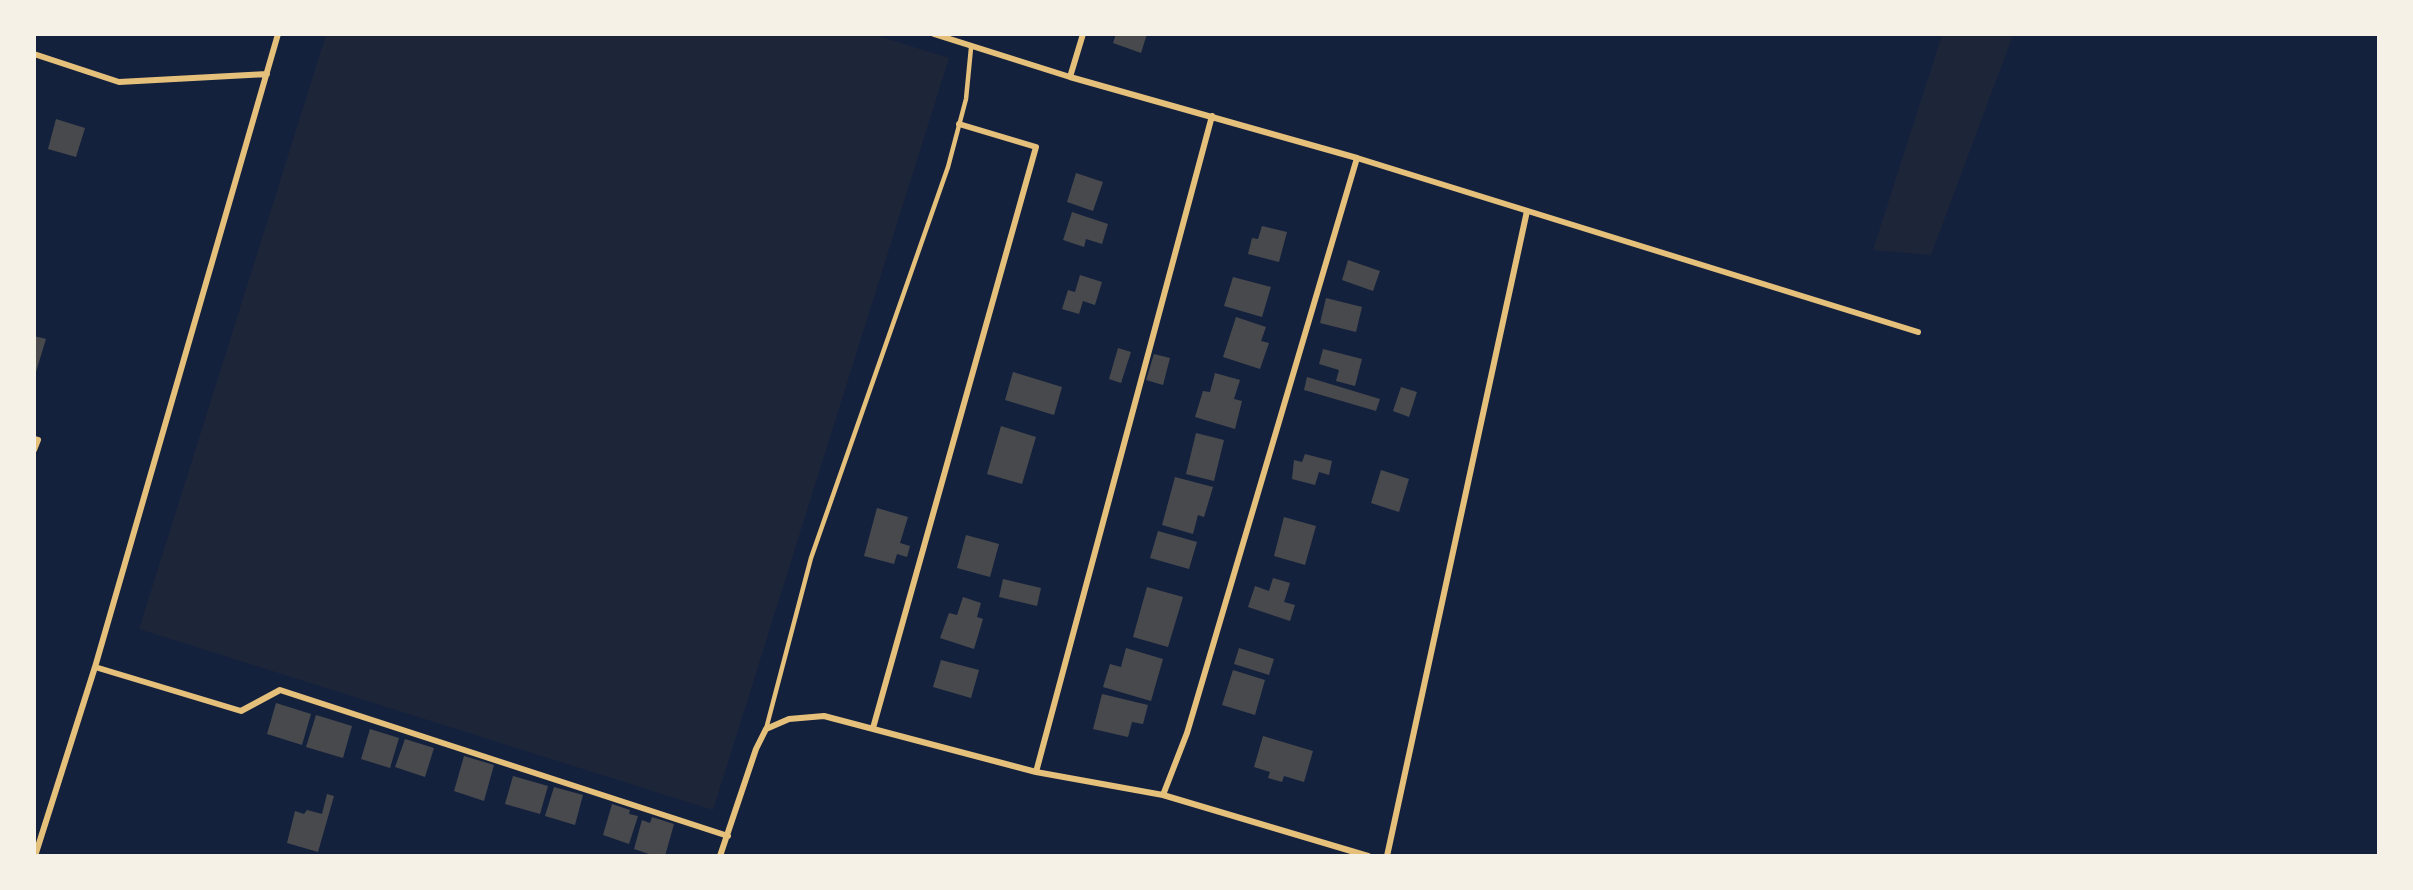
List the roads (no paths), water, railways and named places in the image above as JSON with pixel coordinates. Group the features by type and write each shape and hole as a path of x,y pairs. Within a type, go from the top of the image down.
{"street":[{"path":"35,855 95,667 278,34"},
{"path":"934,34 971,48 1357,158 1918,332"},
{"path":"1070,77 1083,34"},
{"path":"34,54 119,82 267,74"},
{"path":"1036,772 1212,116"},
{"path":"873,728 1036,147 959,124"},
{"path":"1163,795 1187,733 1357,158"},
{"path":"1387,855 1527,211"},
{"path":"34,450 36,440"},
{"path":"95,667 241,711 280,690 728,836"},
{"path":"720,855 756,749 766,729 789,719 824,716 1036,772 1163,795 1368,855"}],"lane":[{"path":"766,729 811,558 948,166 966,99 971,48"}]}
